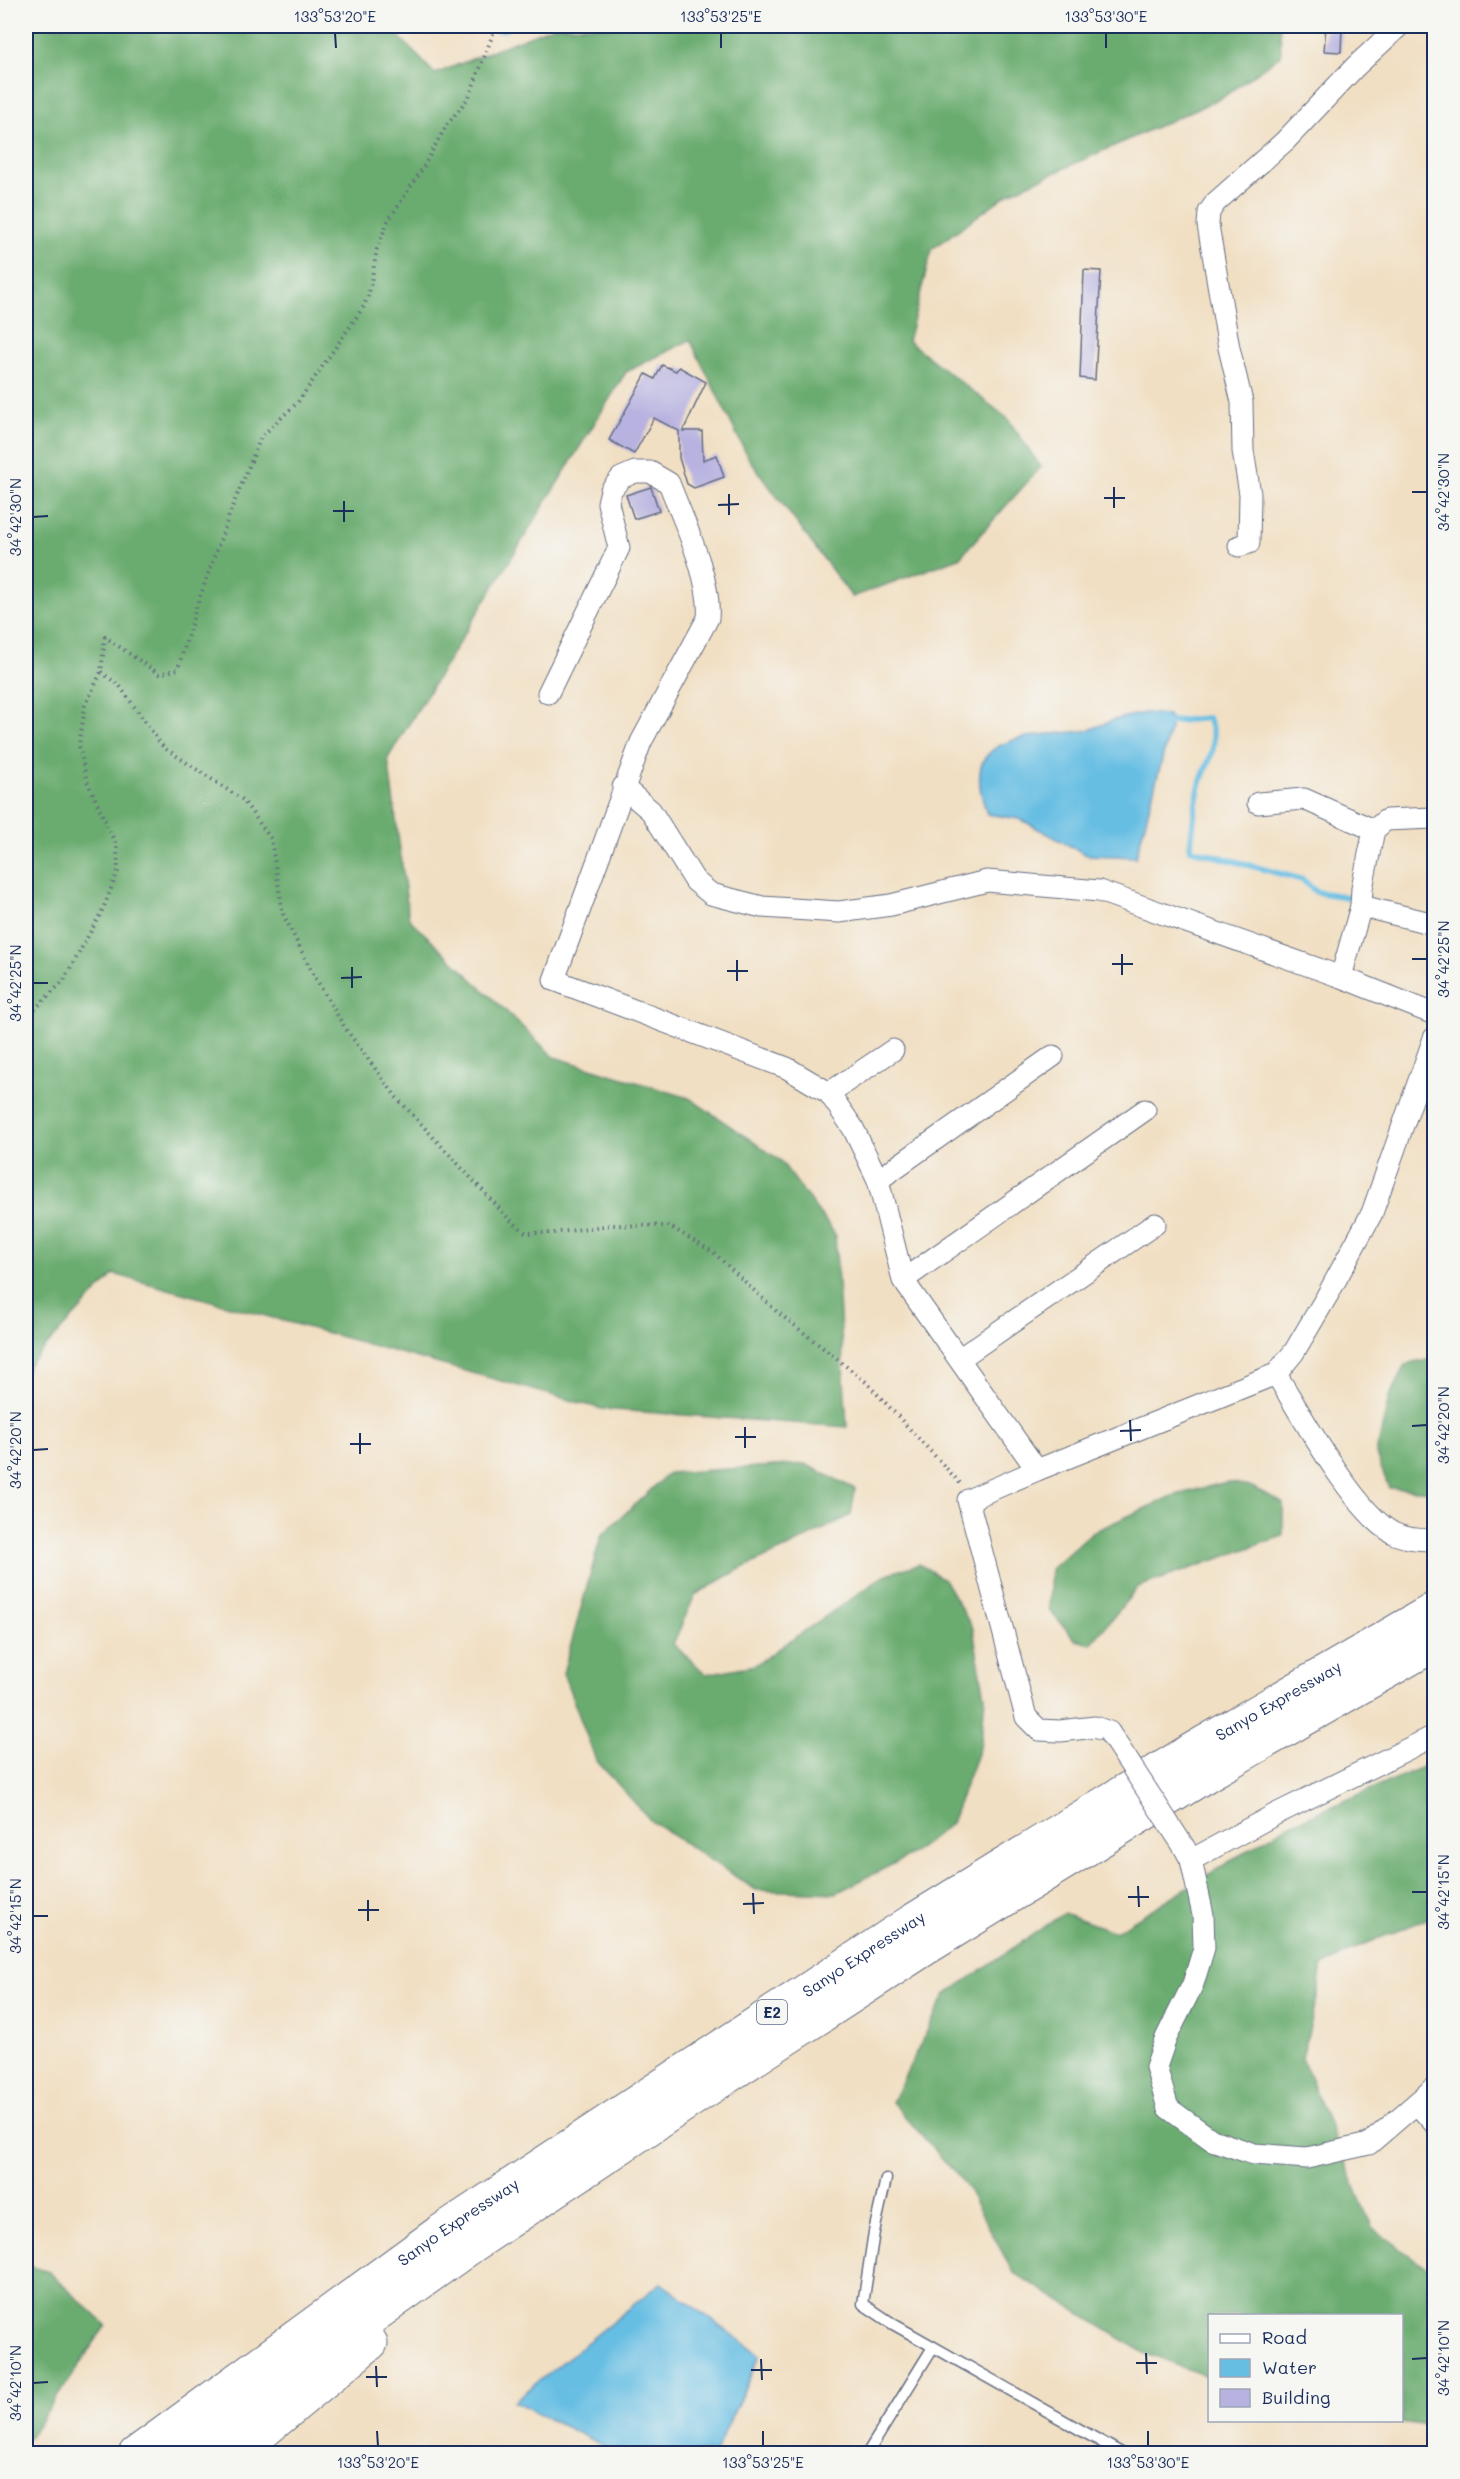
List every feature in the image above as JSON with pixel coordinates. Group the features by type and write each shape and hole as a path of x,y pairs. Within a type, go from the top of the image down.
{"highway":[{"name":"Sanyo Expressway","path":"135,2454 439,2232 910,1922 1191,1750 1434,1609"},
{"name":"Sanyo Expressway","path":"189,2454 296,2372 569,2180 965,1924 1209,1774 1434,1645"},
{"path":"237,2454 569,2180"}],"street":[{"path":"1239,546 1249,543 1250,494 1243,451 1242,402 1229,348 1208,225 1209,212 1216,202 1285,141 1355,67 1399,26"},
{"path":"548,693 619,548 608,503 611,490 621,478 635,472 650,472 669,483 704,582 708,618 641,742 554,980 787,1068 830,1093 853,1128 878,1180 903,1280 1037,1470"},
{"path":"623,787 651,811 695,881 711,894 762,907 839,912 891,905 987,881 1099,891 1341,977 1434,1014"},
{"path":"1258,803 1305,800 1374,830"},
{"path":"1341,977 1361,906 1362,888 1374,830 1386,820 1434,818"},
{"path":"1361,906 1434,924"},
{"path":"1434,1038 1372,1213 1294,1352 1276,1374 968,1500 1026,1717 1040,1730 1060,1731 1095,1727 1109,1732 1187,1853 1203,1915 1204,1948 1193,1984 1166,2038 1156,2067 1168,2108 1212,2140 1254,2154 1307,2158 1369,2144 1434,2088"},
{"path":"830,1093 893,1050"},
{"path":"878,1180 1053,1056"},
{"path":"903,1280 1145,1110"},
{"path":"959,1359 1155,1224"},
{"path":"1276,1374 1329,1459 1366,1512 1394,1534 1420,1540 1434,1540"},
{"path":"1187,1853 1274,1815 1434,1736"},
{"path":"1417,2104 1434,2123"}],"lane":[{"path":"886,2179 874,2232 863,2304 933,2347 1123,2454"},
{"path":"867,2454 933,2347"}],"path":[{"path":"26,1018 63,980 102,909 118,871 117,847 87,782 79,746 85,706 101,672 105,637 159,674 178,669 197,605 231,510 261,437 298,402 364,306 369,293 377,249 388,221 421,171 446,126 469,97 490,47 496,26"},
{"path":"101,672 119,685 163,747 243,800 271,839 284,914 313,974 345,1028 396,1098 508,1218 526,1233 553,1233 611,1225 669,1226 714,1251 775,1310 866,1382 960,1481 968,1500"}],"green space":[{"path":"26,26 389,26 435,74 554,26 1280,26 1281,55 1223,97 1009,193 932,249 908,341 1007,418 1041,467 959,558 852,597 749,459 690,340 626,372 388,758 409,919 554,1057 689,1098 780,1160 835,1234 847,1427 602,1409 114,1274 28,1365 26,1374"},
{"path":"1434,1360 1434,1491 1389,1488 1376,1454 1389,1398 1405,1365"},
{"path":"805,1464 855,1489 851,1515 740,1569 695,1595 673,1644 706,1674 755,1665 887,1574 919,1564 944,1579 973,1629 985,1697 981,1743 951,1823 909,1856 836,1893 756,1890 652,1822 596,1760 563,1673 601,1536 669,1473"},
{"path":"1227,1482 1250,1486 1283,1503 1283,1536 1138,1587 1091,1644 1076,1640 1049,1610 1051,1569 1091,1533 1172,1496"},
{"path":"1434,1762 1434,1916 1360,1946 1322,1966 1316,2003 1302,2058 1372,2228 1434,2273 1434,2427 1399,2422 1403,2422 1403,2314 1208,2314 1208,2377 1144,2353 1013,2272 965,2184 892,2102 945,1995 1064,1913 1115,1932 1289,1825"},
{"path":"26,2265 49,2272 106,2325 30,2437 26,2439"}],"water":[{"path":"1145,713 1168,715 1172,722 1136,857 1087,855 1020,819 987,814 980,788 980,773 984,760 993,750 1021,738 1083,731 1121,718"},
{"path":"661,2283 760,2355 715,2453 618,2453 514,2401"}],"building":[{"path":"1326,26 1342,26 1341,52 1324,51"},
{"path":"1084,270 1101,271 1095,380 1080,378"},
{"path":"662,365 676,371 679,367 706,382 683,431 702,431 703,460 717,455 724,477 694,488 687,484 679,458 679,431 654,418 634,454 609,440 646,374 655,379"},
{"path":"651,487 659,511 634,519 626,495"}],"waterway":[{"path":"488,26 499,30 510,26"},
{"path":"1165,722 1208,718 1212,729 1212,753 1198,793 1190,849 1303,880 1316,892 1348,897"}]}
